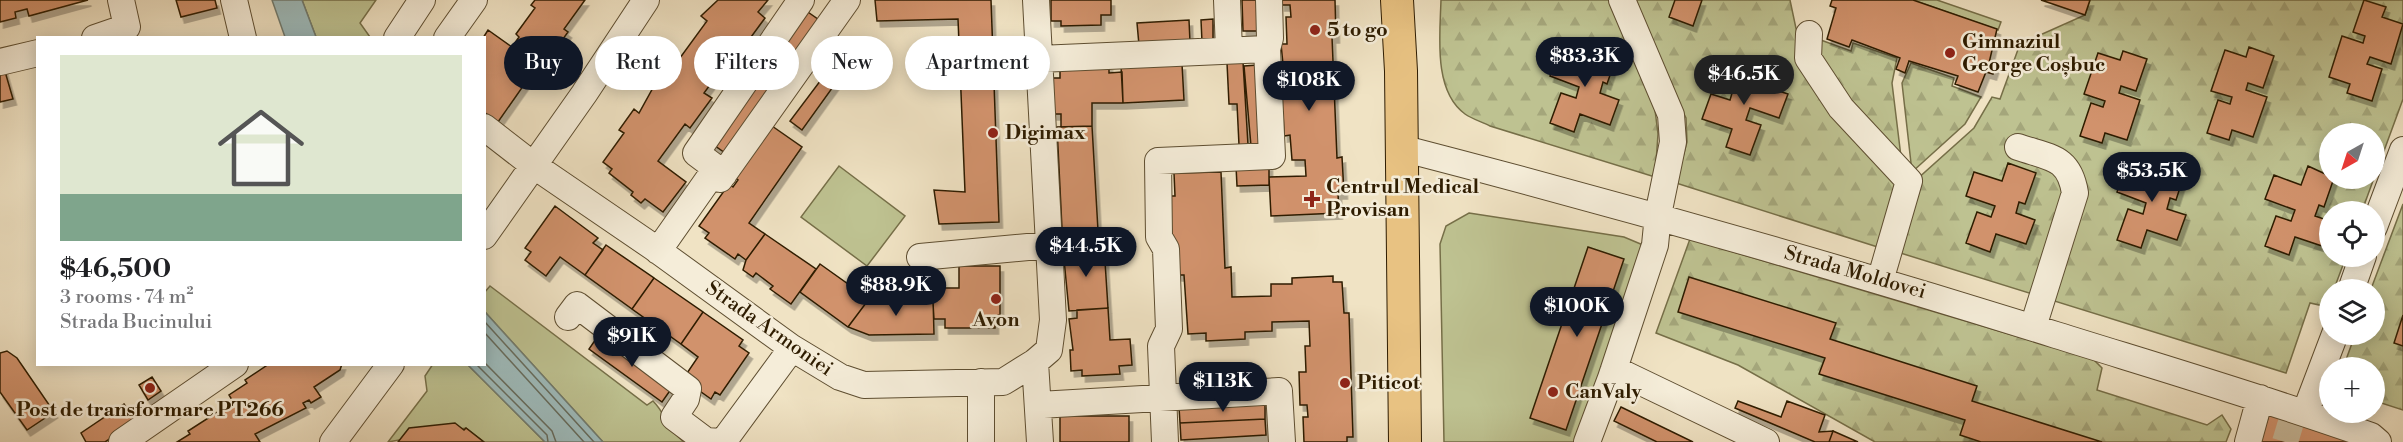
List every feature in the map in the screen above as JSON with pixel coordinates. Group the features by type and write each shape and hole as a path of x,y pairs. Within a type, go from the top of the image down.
{"main road":[{"path":"1397,0 1401,71 1405,442"}],"street":[{"path":"101,36 127,27 121,0"},
{"path":"234,0 243,36"},
{"path":"398,36 422,0"},
{"path":"448,36 474,0"},
{"path":"486,233 646,0"},
{"path":"724,174 696,153 801,0"},
{"path":"658,251 712,174 720,179 724,174 847,0"},
{"name":"Strada Armoniei","path":"1036,0 1038,36"},
{"path":"1227,0 1229,50"},
{"path":"1166,442 1161,346 1169,329 1166,249 1159,237 1158,161 1272,156 1268,49 1269,0"},
{"path":"1587,442 1655,245 1658,215 1673,141 1671,115 1622,0"},
{"path":"1809,33 1808,58 1841,108 1909,180 1880,281"},
{"path":"1050,58 1268,49"},
{"path":"0,62 36,53"},
{"name":"Strada Armoniei","path":"486,128 533,165 658,251 792,348 840,377 864,385 1003,382 1035,362 1048,350 1053,320 1041,90"},
{"path":"2018,147 2062,162 2072,176 2075,193 2033,327"},
{"name":"Strada Moldovei","path":"1401,148 1658,215 1880,281 2260,398 2297,416 2379,440"},
{"path":"2384,201 2403,150"},
{"path":"920,257 1049,245"},
{"path":"568,318 577,305 688,389 686,399 674,417 706,441 723,442 792,348"},
{"path":"2297,416 2329,345"},
{"path":"1035,362 1040,442"},
{"path":"122,442 232,366"},
{"path":"333,442 390,366"},
{"path":"1614,369 1766,442"},
{"path":"981,382 981,442"},
{"path":"1039,405 1279,391 1282,442"},
{"path":"2248,442 2260,398"}],"green space":[{"path":"302,0 376,0 360,23 369,36 316,36"},
{"path":"1441,0 1611,0 1654,102 1658,134 1655,177 1490,126 1465,114 1455,104 1443,77 1440,45"},
{"path":"1630,0 1790,0 1802,57 1903,183 1884,249 1676,183 1687,142 1686,118 1642,33"},
{"path":"1913,0 1937,0 2001,22 1998,30"},
{"path":"2090,0 2403,0 2403,99 2385,148 2385,123 2319,123 2319,189 2370,189 2366,201 2319,201 2319,267 2342,267 2338,279 2319,279 2319,305 2310,303 2286,373 1894,251 1915,181 1974,128 1992,97 2000,99 2020,44 2085,15"},
{"path":"1818,39 1851,51 1853,43 1897,58 1892,83 1902,165 1813,55"},
{"path":"1911,63 1954,78 1952,86 1981,97 1965,124 1912,172 1902,83"},
{"path":"839,166 905,216 867,266 801,217"},
{"path":"2403,204 2403,410 2385,404 2385,357 2347,357 2351,345 2385,345 2385,279 2375,279 2379,267 2385,267 2385,252"},
{"path":"1469,213 1624,237 1643,245 1581,442 1444,442 1440,244 1446,226"},
{"path":"1690,239 2093,359 2102,368 2097,390 2207,425 2222,415 2231,429 2226,442 1875,442 1738,365 1656,333"},
{"path":"490,286 647,405 653,401 674,432 684,442 603,442 486,313 486,291"},
{"path":"432,366 469,366 545,442 484,442 466,428 388,442 427,391 425,376"}],"water":[{"path":"272,0 302,0 316,36 285,36"},
{"path":"486,313 603,442 545,442 469,366 486,366"}],"building":[{"path":"0,0 88,0 29,16 27,9 15,12 16,18 0,22"},
{"path":"176,0 215,0 217,8 181,17"},
{"path":"535,0 585,0 564,29 568,32 565,36 518,36 516,34 535,8 531,5"},
{"path":"718,0 768,0 758,12 765,18 752,36 696,36 707,21 701,16"},
{"path":"875,0 991,0 992,36 959,36 958,19 877,21"},
{"path":"1051,0 1111,0 1111,15 1101,15 1101,25 1061,26 1061,21 1051,21"},
{"path":"1242,0 1257,0 1258,31 1243,31"},
{"path":"1281,0 1335,0 1336,37 1332,37 1337,158 1342,157 1344,193 1338,193 1339,213 1271,216 1269,177 1306,176 1305,160 1292,160 1290,135 1284,136 1283,112 1277,112 1275,65 1283,64 1281,44 1287,44 1286,17 1291,17 1290,5 1281,5"},
{"path":"1675,0 1702,0 1693,26 1669,17"},
{"path":"1832,0 1913,0 1997,29 1989,63 1996,65 1993,74 1986,72 1978,92 1955,84 1958,76 1909,61 1905,73 1896,69 1900,58 1852,40 1849,47 1827,39 1836,8 1830,6"},
{"path":"2041,0 2090,0 2085,15"},
{"path":"2364,0 2386,7 2382,17 2403,24 2391,64 2370,57 2367,64 2382,69 2372,101 2347,93 2350,84 2329,77 2342,36 2363,43 2365,36 2353,32"},
{"path":"805,10 822,22 799,55 799,36 787,36"},
{"path":"1213,19 1213,42 1202,42 1201,20"},
{"path":"1189,20 1190,42 1139,45 1137,23"},
{"path":"488,30 504,41 504,90 520,90 498,122 486,113 484,36"},
{"path":"694,39 694,90 706,90 704,93 712,98 690,128 685,124 658,161 686,182 663,212 645,199 641,203 631,195 633,192 609,173 612,169 603,162 624,133 619,130 634,109 639,113 652,90 682,90 682,55"},
{"path":"1594,44 1618,52 1607,84 1603,82 1600,93 1619,100 1610,125 1580,114 1574,132 1550,123 1561,93 1576,98 1579,87 1550,76 1558,52 1587,62"},
{"path":"2249,47 2274,56 2263,88 2248,83 2246,90 2267,97 2253,137 2232,130 2229,140 2207,133 2218,100 2230,104 2232,97 2211,91 2225,50 2246,57"},
{"path":"2123,51 2147,59 2136,91 2121,86 2119,93 2140,100 2127,140 2105,133 2102,143 2080,136 2091,103 2103,107 2105,101 2084,94 2098,53 2120,60"},
{"path":"1739,57 1763,65 1757,84 1788,94 1779,118 1750,108 1746,120 1761,125 1750,155 1726,147 1732,129 1702,119 1711,94 1730,100 1733,90 1728,88"},
{"path":"1243,62 1248,145 1239,145 1237,104 1229,104 1227,63"},
{"path":"1182,64 1184,100 1123,103 1121,66"},
{"path":"1109,65 1109,73 1122,72 1123,103 1092,103 1092,126 1061,127 1061,114 1053,114 1052,78 1060,78 1060,66"},
{"path":"1258,65 1265,145 1251,146 1244,66"},
{"path":"4,68 13,99 0,102 0,69"},
{"path":"748,90 774,90 728,155 711,143"},
{"path":"813,90 831,90 802,130 790,121"},
{"path":"961,90 994,90 999,222 939,224 934,190 965,192"},
{"path":"772,126 802,147 749,223 765,234 746,260 738,254 735,259 705,238 709,233 699,226 729,184 733,187 738,180 733,176"},
{"path":"1092,126 1099,248 1063,249 1057,127"},
{"path":"2159,159 2186,169 2176,200 2170,198 2167,209 2186,215 2177,240 2147,230 2141,248 2117,240 2128,209 2143,214 2146,203 2117,192 2125,168 2152,178"},
{"path":"2008,163 2036,173 2025,204 2019,202 2016,213 2035,220 2026,244 1996,234 1990,252 1966,243 1977,212 1991,217 1995,206 1966,196 1974,172 2002,181"},
{"path":"1269,165 1269,185 1237,186 1236,166"},
{"path":"2308,166 2319,171 2319,189 2330,189 2326,201 2319,201 2315,216 2319,217 2319,245 2295,237 2289,255 2265,246 2276,216 2291,221 2295,210 2265,199 2274,175 2301,185"},
{"path":"1221,172 1225,268 1231,267 1232,297 1271,296 1271,284 1292,284 1292,278 1333,276 1333,282 1342,282 1344,313 1349,313 1353,437 1347,437 1347,442 1304,442 1303,417 1308,417 1307,405 1300,405 1299,372 1306,372 1305,346 1310,346 1309,321 1272,322 1272,331 1245,332 1245,339 1206,341 1206,333 1188,334 1184,275 1178,275 1172,243 1170,196 1175,196 1174,173"},
{"path":"555,206 598,238 593,243 603,250 585,275 560,257 546,276 525,260 531,252 525,248"},
{"path":"765,234 816,269 791,304 770,289 773,286 756,273 753,277 743,270 746,260"},
{"path":"606,245 654,278 632,309 585,275"},
{"path":"1104,246 1108,308 1069,311 1063,249"},
{"path":"1588,247 1624,259 1566,430 1530,418"},
{"path":"820,264 869,299 848,327 800,292"},
{"path":"959,266 1000,266 1000,315 995,316 995,328 945,328 945,319 934,319 932,288 959,288"},
{"path":"1689,277 1836,323 1830,339 1977,386 1972,401 2102,442 1981,442 1960,435 1965,420 1819,374 1825,358 1678,312"},
{"path":"654,278 703,312 681,344 632,309"},
{"path":"933,298 934,334 869,335 848,327 869,299"},
{"path":"1108,308 1110,340 1130,339 1132,365 1119,366 1120,374 1082,376 1082,370 1071,371 1070,350 1073,350 1069,319 1077,318 1077,310"},
{"path":"703,312 743,340 739,346 749,353 720,395 715,392 711,399 683,379 698,357 681,344"},
{"path":"2403,315 2403,346 2394,343"},
{"path":"600,333 674,385 662,402 589,349"},
{"path":"7,351 17,358 54,412 27,430 0,392 0,353"},
{"path":"266,366 341,366 340,370 314,387 321,397 311,403 309,400 303,403 306,408 255,434 260,442 177,442 190,434 188,431 219,411 221,414 235,405 229,395 247,383 245,380"},
{"name":"Post de transformare PT266","path":"152,377 161,391 148,400 139,385"},
{"path":"1738,401 1781,417 1787,401 1825,415 1819,432 1833,431 1829,442 1815,442 1735,408"},
{"path":"1265,402 1265,419 1180,423 1179,407"},
{"path":"124,404 136,422 105,442 86,442 81,433"},
{"path":"1621,407 1693,442 1657,442 1614,421"},
{"path":"2270,412 2366,442 2260,442"},
{"path":"1060,416 1129,416 1129,442 1060,442"},
{"path":"1265,419 1266,435 1181,440 1180,423"},
{"path":"455,423 464,430 466,428 484,442 398,442 409,428"},
{"path":"1833,431 1858,442 1829,442"}],"tunnel":[{"path":"2285,442 2292,419"}],"place":[{"name":"5 to go","path":"1315,30"},
{"name":"Gimnaziul George Coșbuc","path":"1950,53"},
{"name":"Digimax","path":"993,133"},
{"name":"Centrul Medical Provisan","path":"1312,199"},
{"name":"Avon","path":"996,299"},
{"name":"Piticot","path":"1345,383"},
{"name":"Post de transformare PT266","path":"150,388"},
{"name":"CanValy","path":"1553,392"}]}
